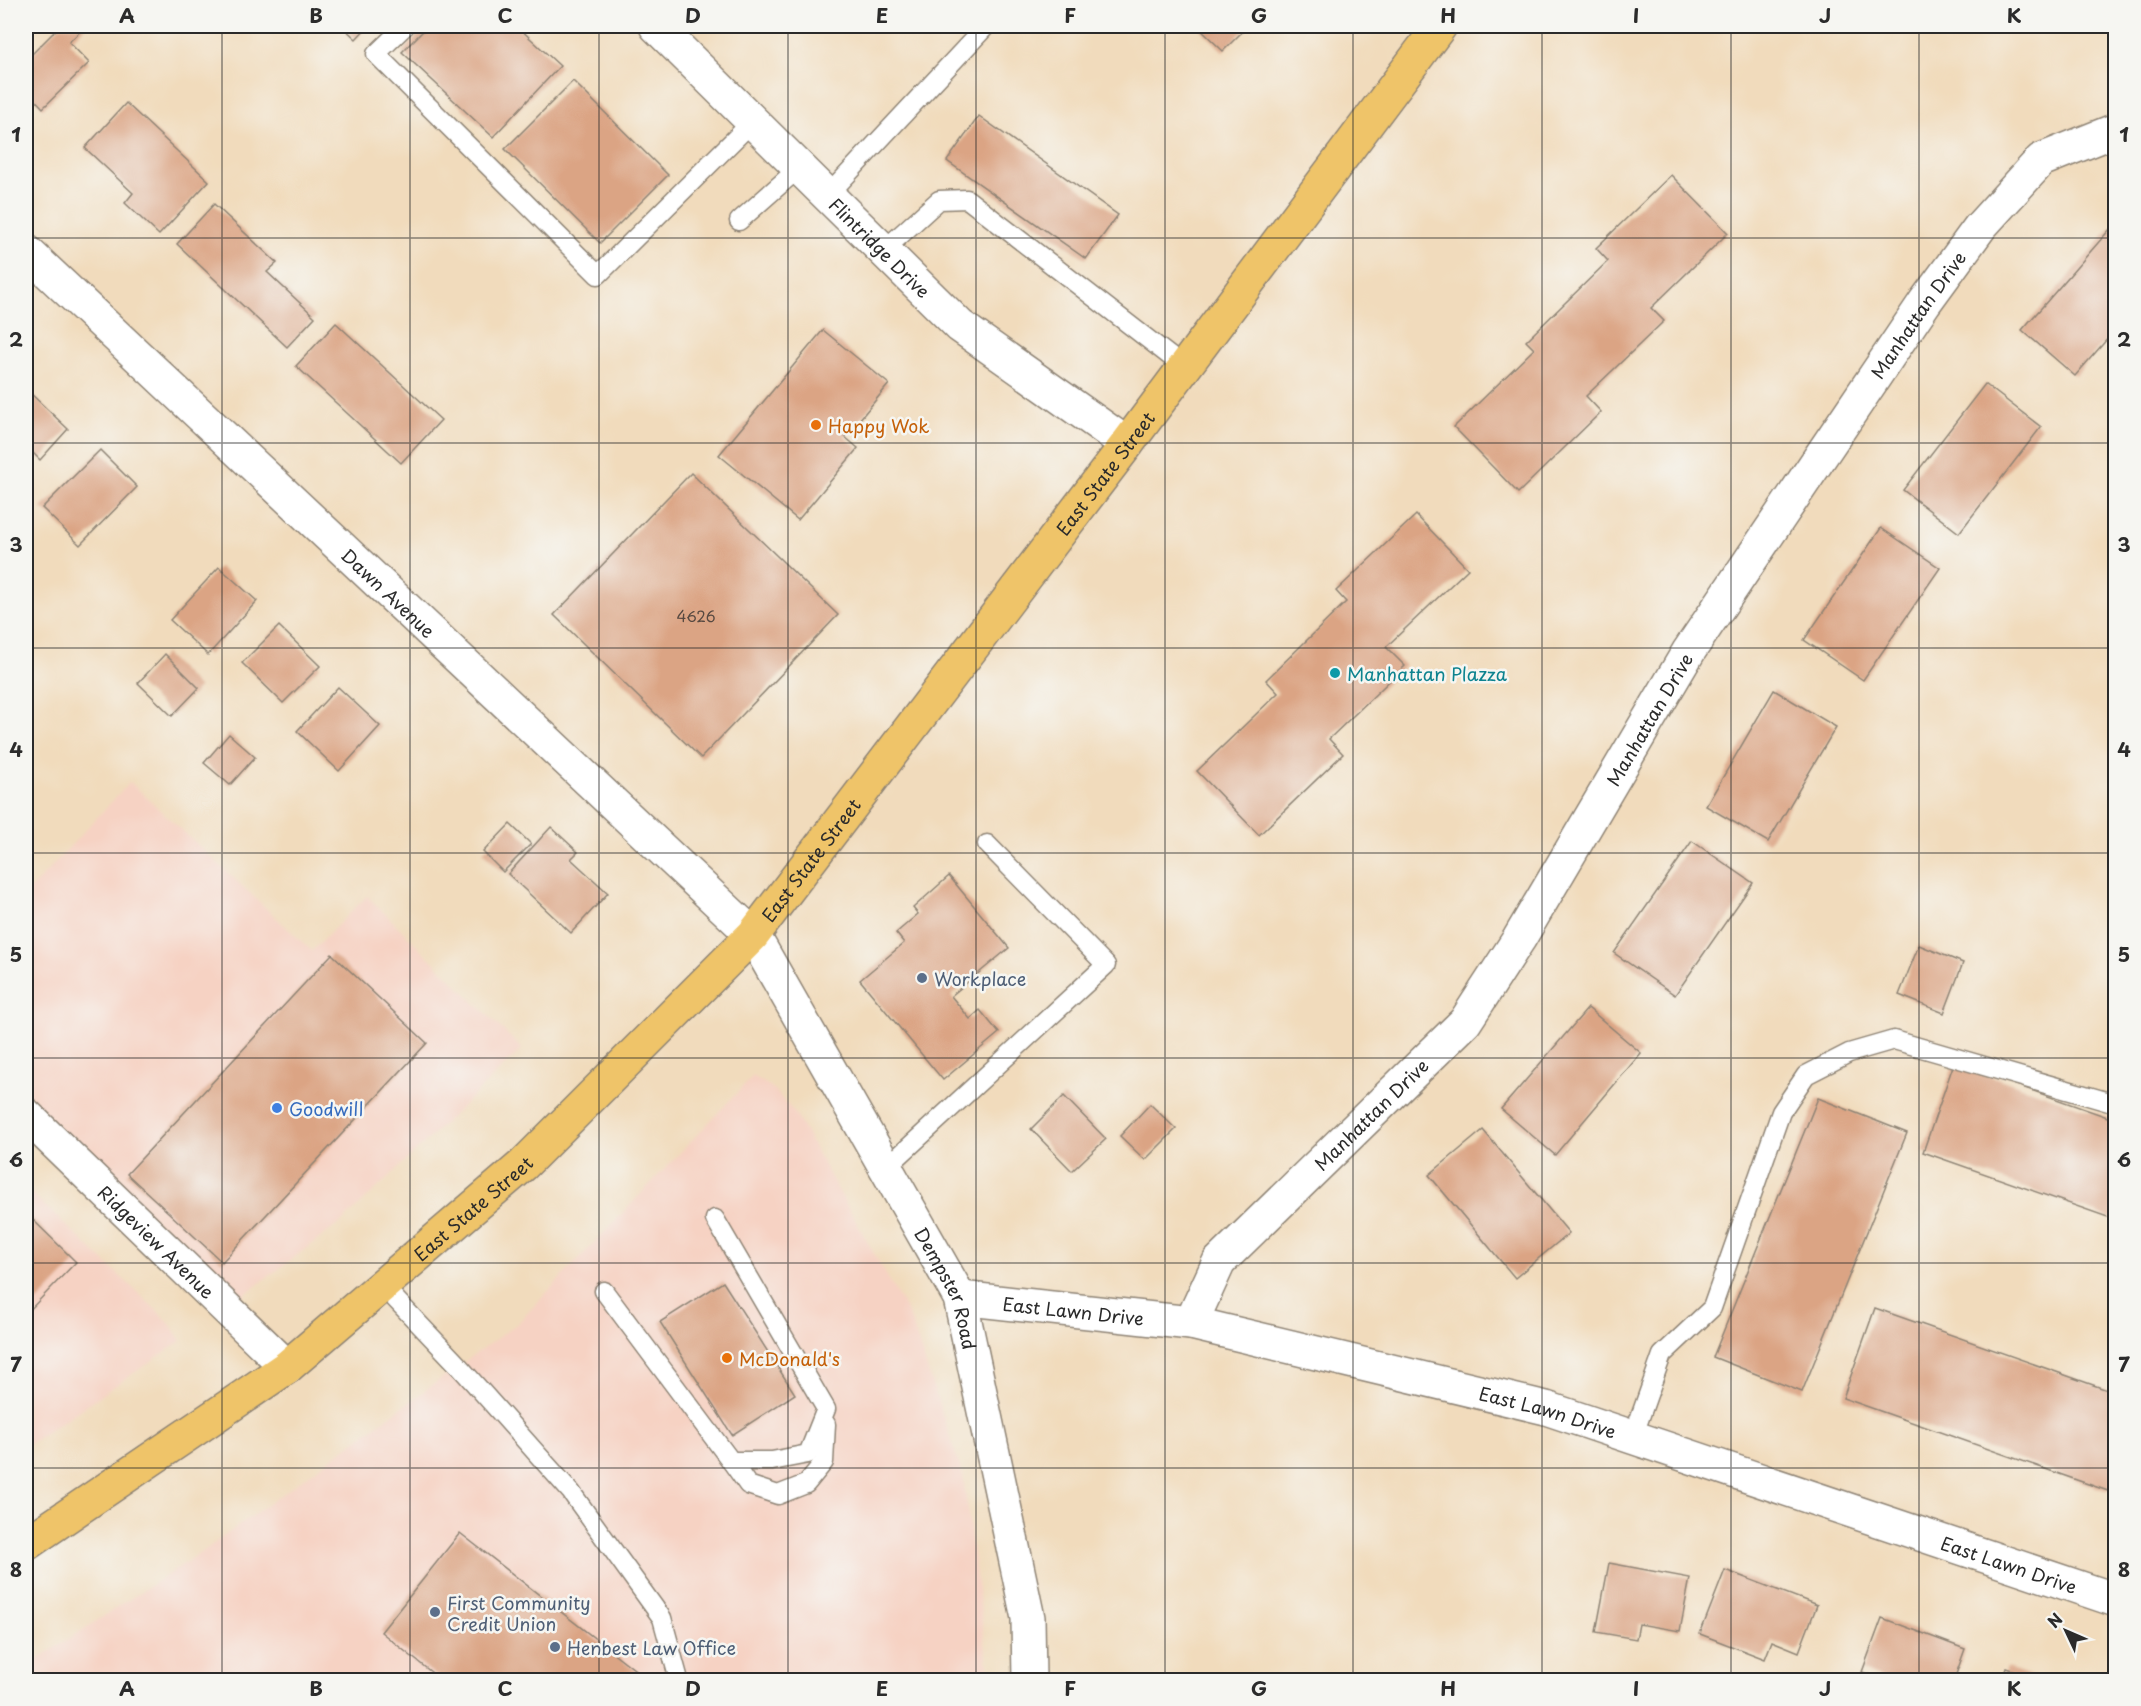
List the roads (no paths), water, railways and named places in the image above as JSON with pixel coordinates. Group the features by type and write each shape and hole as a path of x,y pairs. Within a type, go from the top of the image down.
{"main road":[{"name":"East State Street","path":"26,1544 287,1367 524,1165 753,934 1127,444 1440,26"}],"street":[{"name":"Flintridge Drive","path":"656,26 960,326 1127,444"},
{"name":"Manhattan Drive","path":"1191,1323 1219,1262 1465,1023 1519,939 1689,651 1925,302 1980,227 2041,160 2115,130"},
{"name":"Dawn Avenue","path":"26,251 753,934"},
{"name":"Dempster Road","path":"753,934 960,1298 1028,1618 1029,1680"},
{"name":"Ridgeview Avenue","path":"26,1114 287,1367"},
{"name":"East Lawn Drive","path":"960,1298 1191,1323 1546,1408 2115,1600"}],"lane":[{"path":"405,26 376,54 598,275 753,121"},
{"path":"828,195 986,26"},
{"path":"739,221 800,167"},
{"path":"884,250 939,200 967,199 1184,367"},
{"path":"886,1168 1106,965 987,844"},
{"path":"1633,1437 1662,1355 1712,1308 1781,1112 1806,1075 1849,1053 1894,1040 2115,1104"},
{"path":"604,1291 748,1485 778,1495 806,1484 824,1462 826,1409 715,1219"},
{"path":"382,1285 458,1365 571,1492 662,1618 679,1680"},
{"path":"731,1461 772,1461 808,1454 826,1409"}],"place":[{"name":"Happy Wok","path":"816,425"},
{"name":"Manhattan Plazza","path":"1335,673"},
{"name":"Workplace","path":"922,978"},
{"name":"Goodwill","path":"277,1108"},
{"name":"McDonald's","path":"727,1358"},
{"name":"First Community Credit Union","path":"435,1612"},
{"name":"Henbest Law Office","path":"555,1647"}]}
